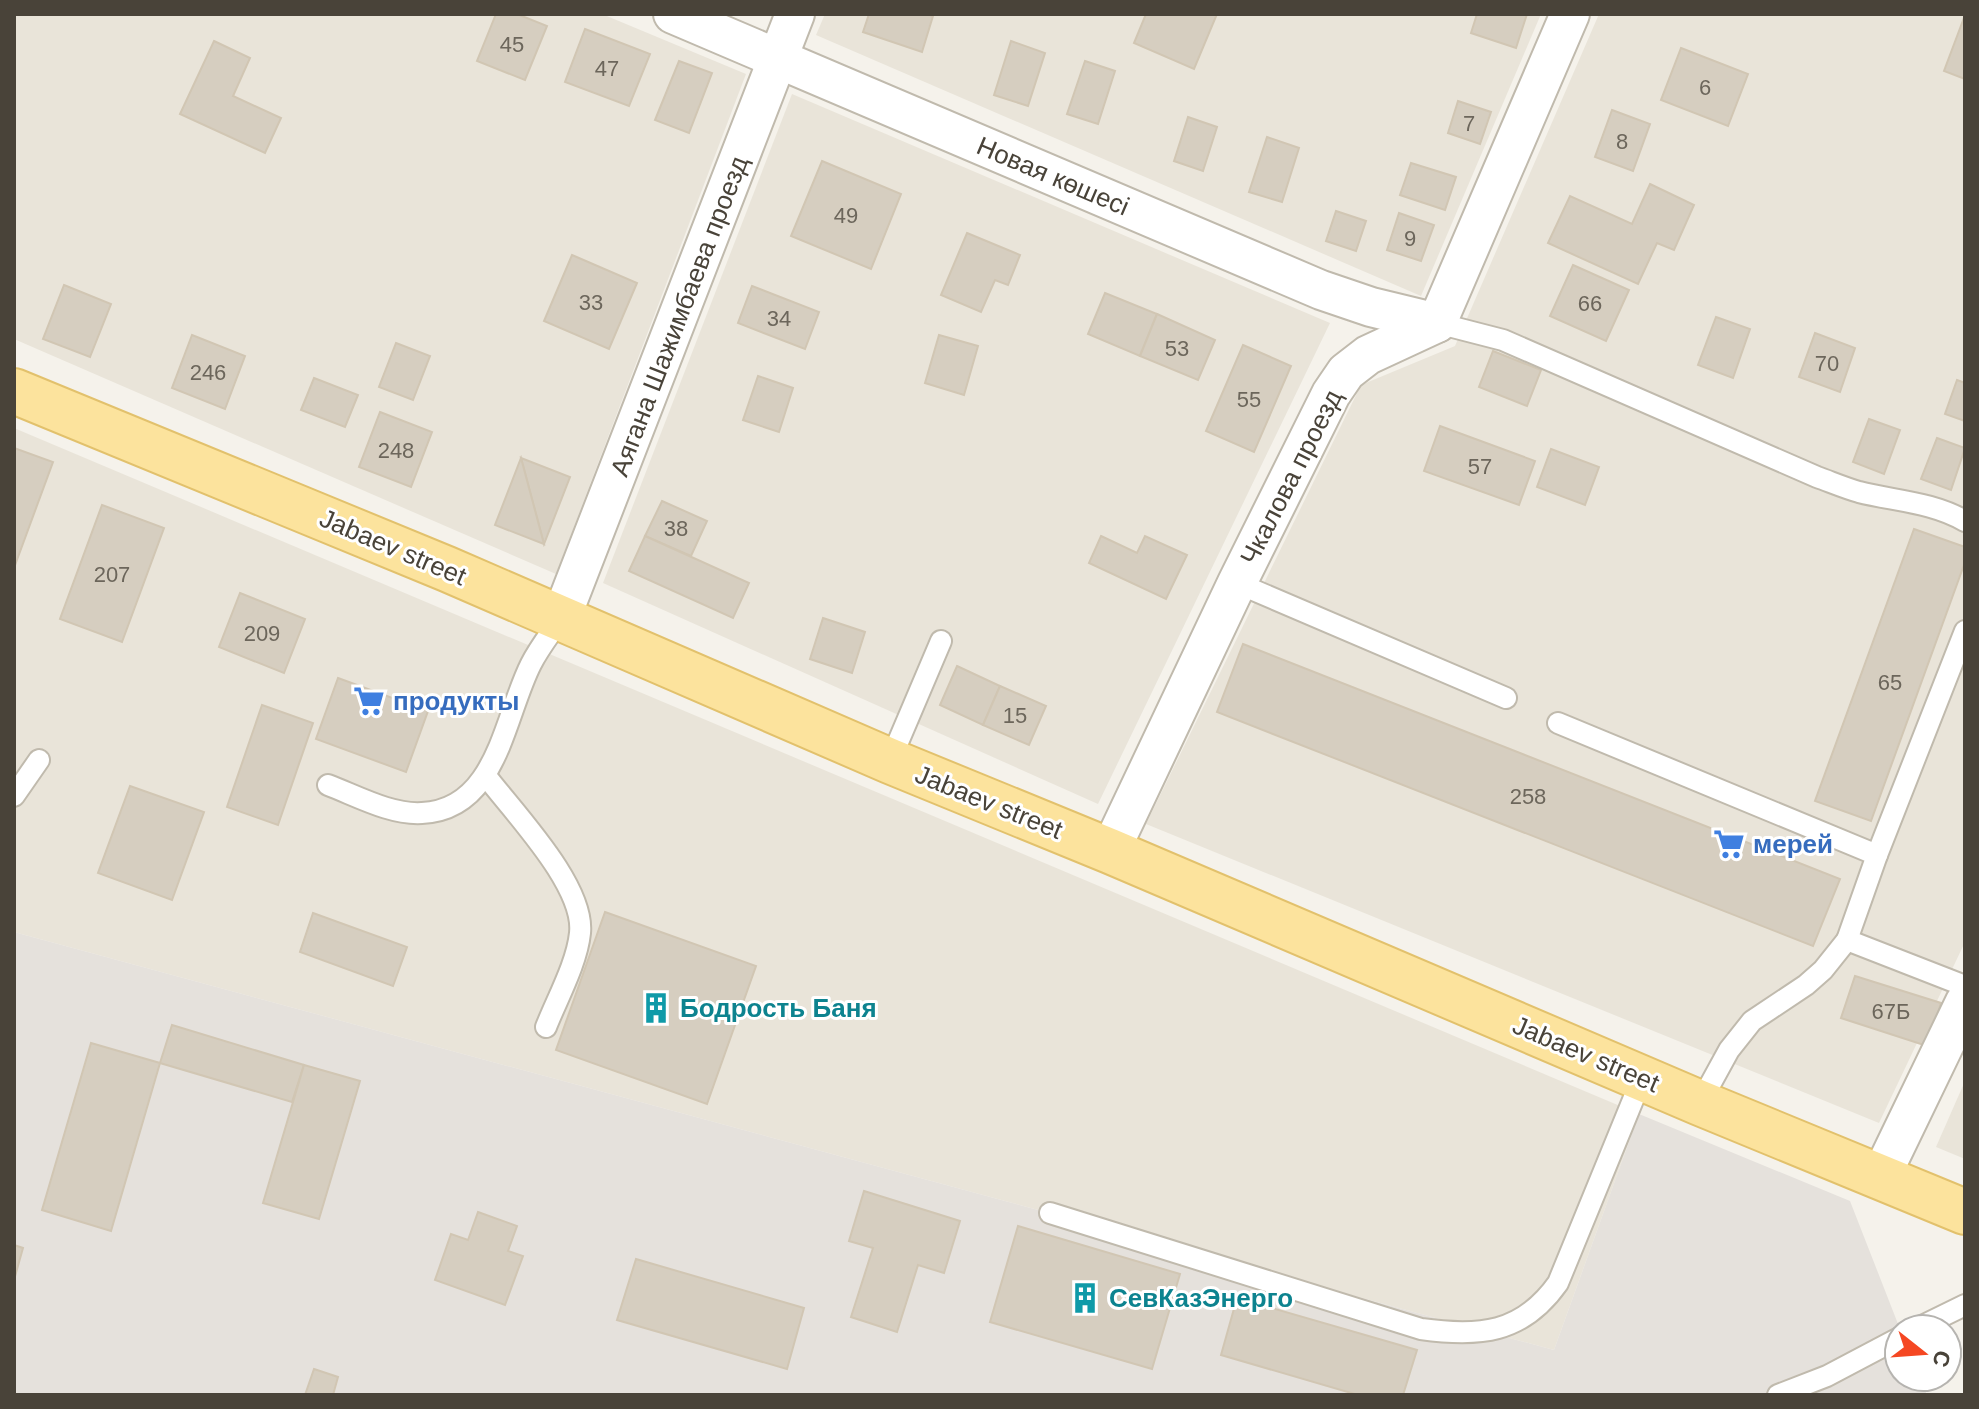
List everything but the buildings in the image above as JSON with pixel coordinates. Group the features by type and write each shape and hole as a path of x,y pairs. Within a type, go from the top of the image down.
{"main road":[{"name":"Jabaev street","path":"14,391 561,618 890,761 1965,1212"}],"street":[{"name":"Новая көшесі","path":"673,14 1321,290 1371,307 1437,323"},
{"name":"Аягана Шажимбаева проезд","path":"561,618 795,14"},
{"path":"1437,323 1570,14"},
{"name":"Чкалова проезд","path":"1110,851 1331,394 1346,372 1368,355 1437,323"},
{"path":"1881,1176 1965,1002"}],"lane":[{"path":"1437,323 1503,340 1817,477 1860,492 1909,500 1965,521"},
{"path":"1237,583 1506,698"},
{"path":"328,785 382,806 422,813 440,811 459,803 486,776 531,664 561,618"},
{"path":"1700,1103 1729,1050 1752,1021 1806,985 1823,970 1847,940 1965,631"},
{"path":"890,761 941,641"},
{"path":"1558,723 1877,855"},
{"path":"14,796 39,760"},
{"path":"486,776 564,877 578,905 580,922 577,947 546,1027"},
{"path":"1847,940 1965,986"},
{"path":"1050,1213 1421,1329 1474,1334 1505,1328 1531,1313 1546,1300 1558,1283 1642,1078"},
{"path":"1778,1395 1827,1376 1883,1346"}],"shaded area":[{"path":"14,14 602,14 746,74 556,574 14,339"},
{"path":"825,14 1541,14 1421,296 816,35"},
{"path":"1599,14 1965,14 1965,942 1879,1123 1146,824 1361,385 1455,346"},
{"path":"792,94 1330,323 1098,804 603,583"},
{"path":"14,428 1639,1114 1554,1350 14,932"},
{"path":"14,932 1554,1350 1639,1114 1850,1201 1894,1313 1883,1313 1883,1393 1927,1395 14,1395"},
{"path":"1965,1081 1965,1159 1936,1147"}],"place":[{"name":"продукты","path":"369,701"},
{"name":"мерей","path":"1729,844"},
{"name":"Бодрость Баня","path":"656,1008"},
{"name":"СевКазЭнерго","path":"1085,1298"}]}
